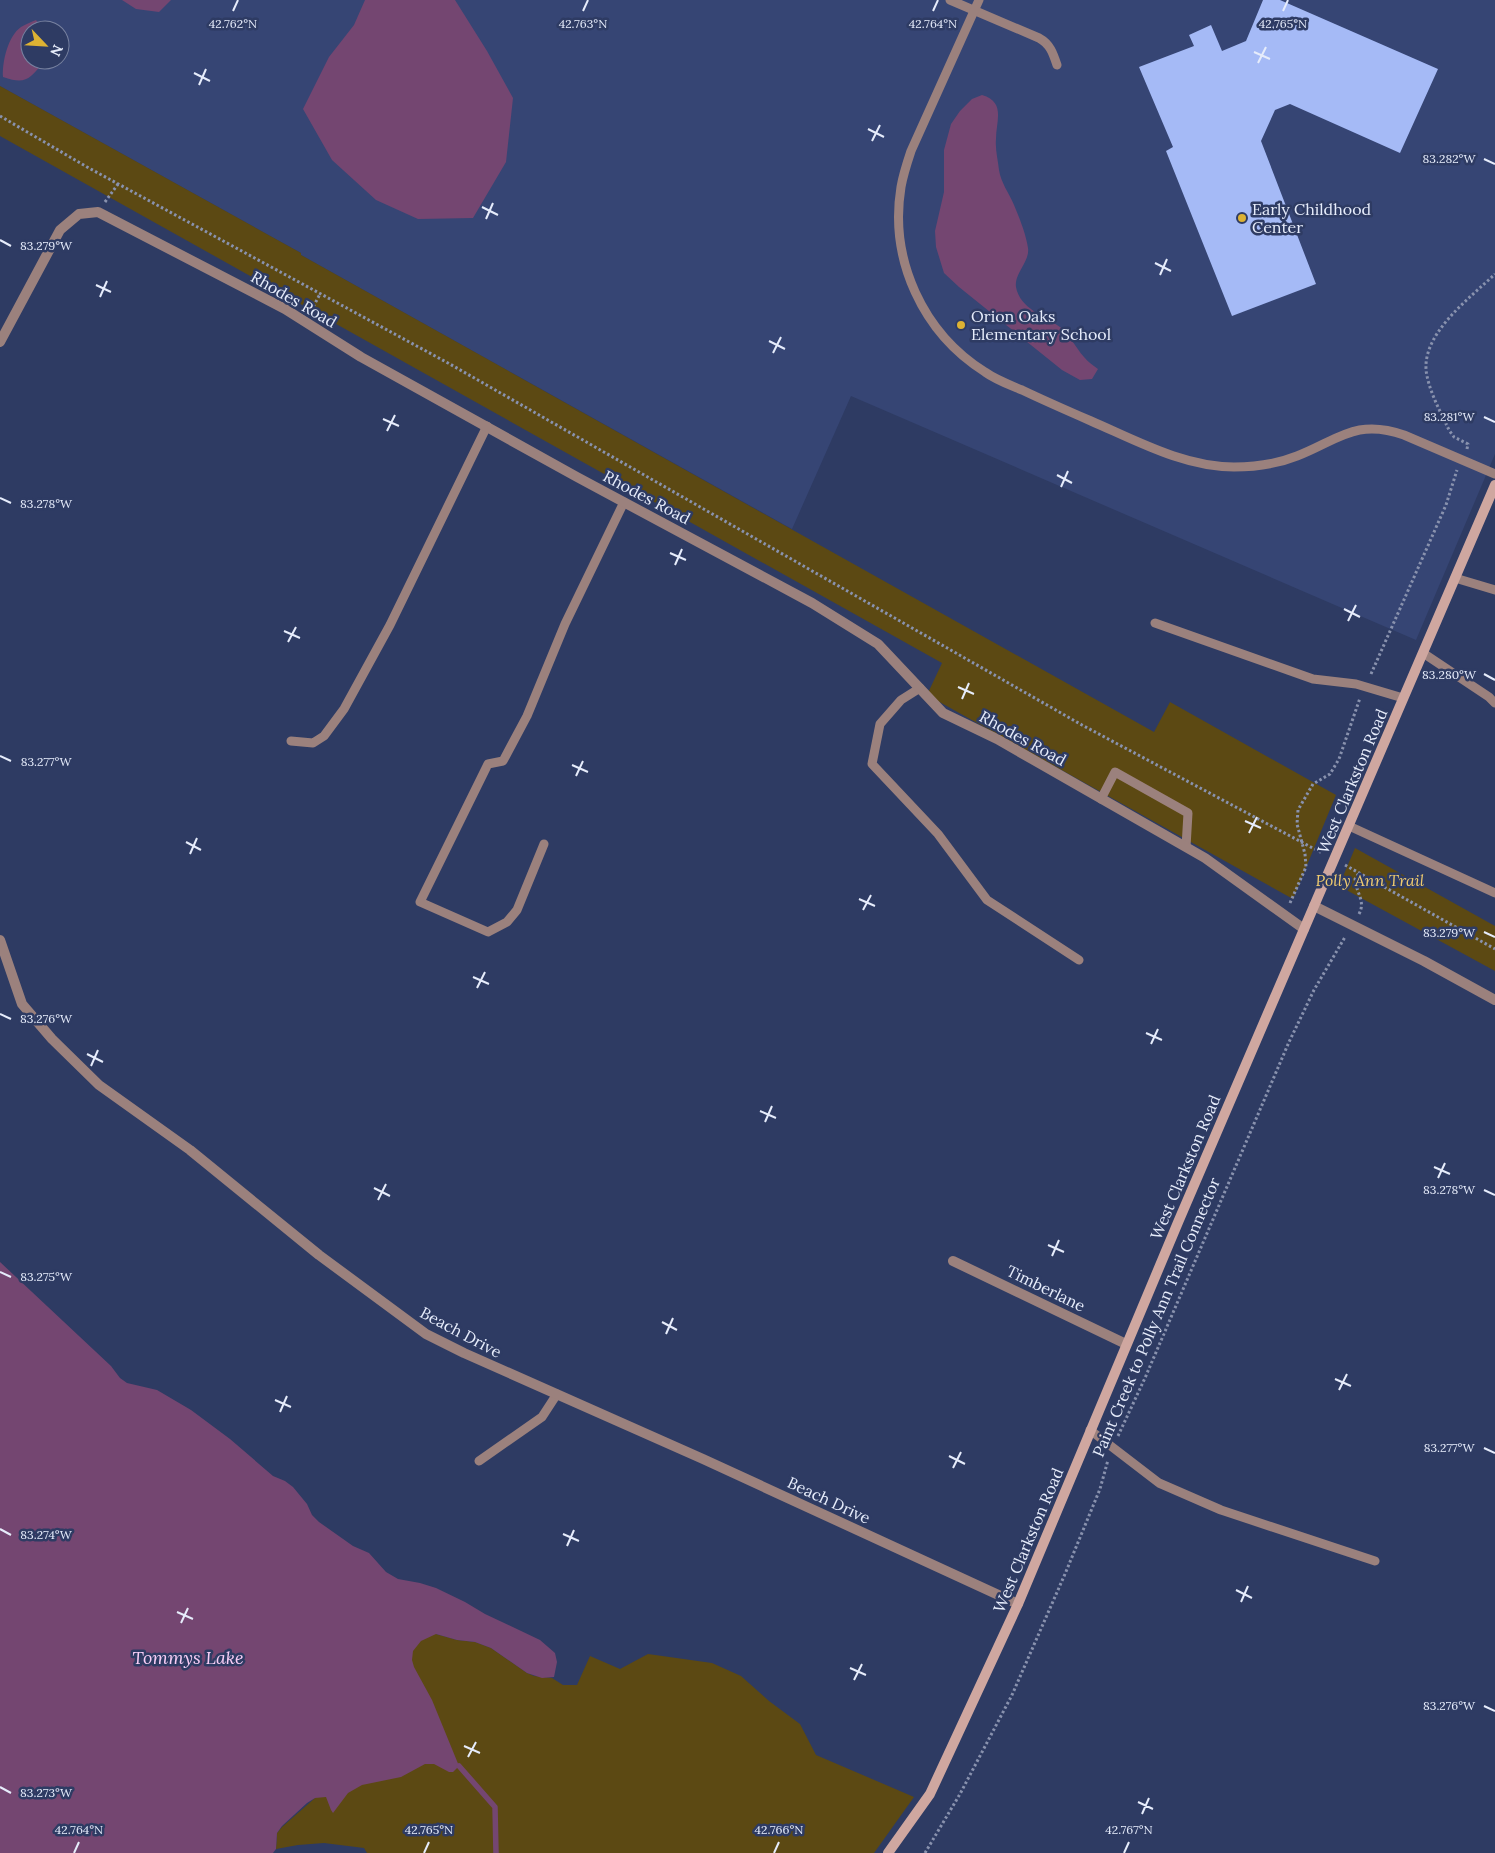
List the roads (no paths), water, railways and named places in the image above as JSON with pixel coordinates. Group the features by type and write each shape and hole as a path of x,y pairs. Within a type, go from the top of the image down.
{"main road":[{"name":"West Clarkston Road","path":"888,1853 930,1794 1018,1604 1126,1344 1495,485"}],"street":[{"name":"Rhodes Road","path":"0,342 60,230 79,214 98,212 285,309 361,357 812,604 878,644 943,713 997,739 1186,847 1304,929"},
{"path":"1314,906 1424,961 1495,1000"},
{"name":"Beach Drive","path":"0,940 22,1004 52,1039 99,1085 190,1150 318,1255 426,1334 464,1353 703,1459 1018,1604"},
{"name":"Timberlane","path":"953,1262 1126,1344"}],"lane":[{"path":"950,0 1024,30 1046,42 1051,48 1057,65"},
{"path":"979,0 911,151 904,171 899,200 901,246 910,280 921,305 932,323 955,350 966,360 993,377 1168,454 1194,462 1230,467 1256,466 1277,462 1299,456 1343,434 1366,428 1390,430 1399,433 1495,474"},
{"path":"291,741 312,743 324,736 344,709 428,549 487,426"},
{"path":"544,844 517,910 507,922 488,932 420,902 488,764 503,761 527,716 565,624 624,502"},
{"path":"1455,578 1495,590"},
{"path":"1155,623 1313,679 1365,686 1403,698"},
{"path":"1423,653 1489,697 1495,703"},
{"path":"920,688 901,700 880,724 872,764 938,834 987,900 1079,960"},
{"path":"1101,799 1115,772 1188,813 1186,847"},
{"path":"1350,826 1495,893"},
{"path":"480,1461 542,1417 557,1394"},
{"path":"1090,1430 1160,1482 1221,1510 1375,1561"}],"water":[{"path":"122,0 171,0 159,12 136,9"},
{"path":"365,0 455,0 487,51 513,98 506,162 473,218 418,219 376,200 332,160 303,109 329,57 354,25"},
{"path":"20,28 20,70 37,70 30,77 22,80 3,77 5,57 9,43"},
{"path":"982,95 994,102 997,107 996,147 1000,175 1018,215 1028,248 1027,258 1017,277 1016,287 1018,295 1034,311 1064,330 1086,359 1098,369 1092,379 1080,380 1062,370 944,273 936,247 935,231 944,192 944,150 951,124 972,99"},
{"name":"Tommys Lake","path":"0,1262 111,1366 120,1378 127,1383 157,1390 191,1410 230,1439 273,1476 293,1487 319,1522 353,1546 369,1553 386,1572 398,1579 436,1588 540,1640 555,1653 557,1662 554,1677 542,1678 527,1673 491,1648 475,1642 457,1640 436,1634 421,1641 413,1651 412,1660 414,1667 432,1700 459,1766 453,1772 449,1772 434,1764 425,1764 401,1777 362,1785 348,1793 333,1813 326,1797 315,1798 282,1826 277,1833 276,1849 273,1853 0,1853"}],"waterway":[{"path":"459,1766 495,1807 496,1853"}],"place":[{"name":"Early Childhood Center","path":"1242,218"},
{"name":"Orion Oaks Elementary School","path":"961,325"}],"park label":[{"name":"Polly Ann Trail","path":"1370,880"}]}
